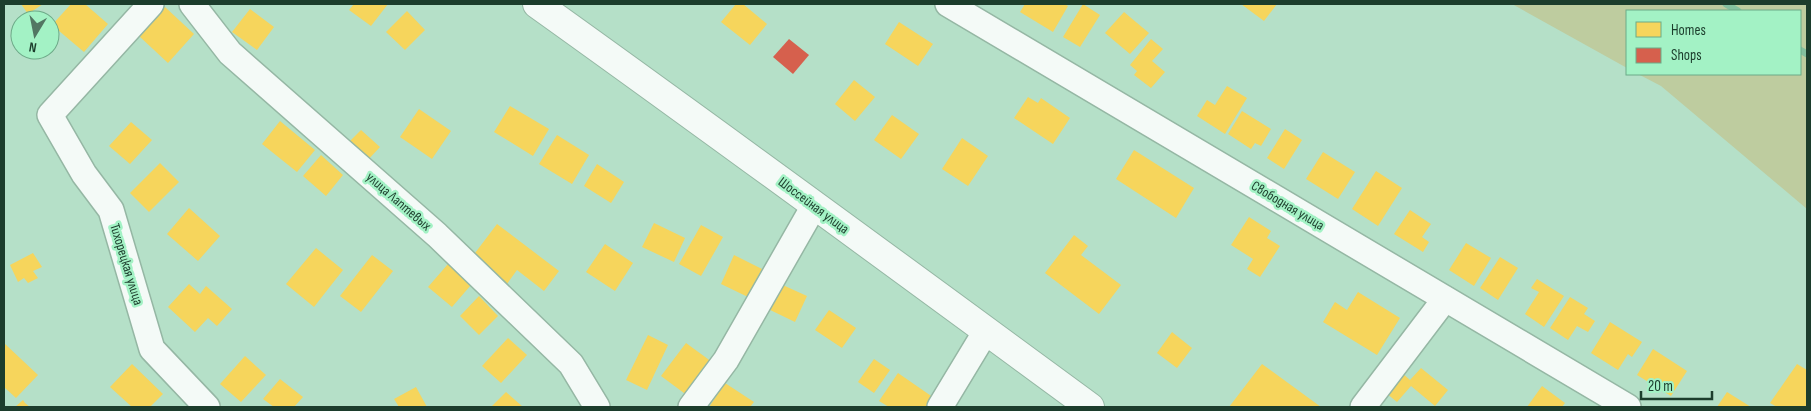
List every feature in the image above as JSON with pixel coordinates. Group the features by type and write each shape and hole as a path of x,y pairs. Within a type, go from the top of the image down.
{"main road":[{"name":"Шоссейная улица","path":"537,4 759,163 814,206 1090,407"}],"street":[{"name":"Тихорецкая улица","path":"151,4 50,115 84,174 111,210 152,349 207,407"},
{"name":"улица Лаптевых","path":"192,4 230,53 438,235 571,364 597,407"},
{"name":"Свободная улица","path":"948,4 1628,407"},
{"path":"691,407 726,360 814,206"},
{"path":"1363,407 1446,299"},
{"path":"940,407 986,331"}],"green space":[{"path":"1512,4 1807,4 1807,209 1661,86 1640,75 1801,75 1801,10 1626,10 1626,67"}],"building: Homes":[{"path":"21,4 43,4 34,10 25,10"},
{"path":"71,4 85,4 108,24 84,52 60,32 60,16"},
{"path":"354,4 388,4 371,26 349,10"},
{"path":"736,4 743,4 767,24 750,45 721,22"},
{"path":"1025,4 1064,4 1068,6 1053,32 1020,12"},
{"path":"1083,4 1100,15 1080,47 1063,37"},
{"path":"1241,4 1277,4 1264,21"},
{"path":"165,7 194,34 168,63 139,36"},
{"path":"250,9 274,27 257,50 232,32"},
{"path":"407,11 425,30 405,50 386,32"},
{"path":"1124,12 1149,33 1130,54 1105,33"},
{"path":"899,22 933,44 918,66 885,44"},
{"path":"1151,39 1163,49 1152,61 1165,72 1151,88 1134,75 1137,71 1130,65"},
{"path":"854,80 875,97 855,121 835,104"},
{"path":"1227,86 1247,98 1225,134 1197,116 1207,100 1215,105"},
{"path":"1028,97 1038,103 1041,98 1070,118 1053,144 1014,118"},
{"path":"510,106 549,129 533,156 494,132"},
{"path":"419,109 451,131 432,159 400,137"},
{"path":"1242,111 1271,129 1261,146 1255,143 1251,149 1228,134"},
{"path":"892,115 919,134 901,159 874,140"},
{"path":"280,121 315,150 297,172 262,144"},
{"path":"131,122 152,140 130,164 109,146"},
{"path":"1285,129 1302,140 1284,169 1267,158"},
{"path":"361,130 380,147 365,163 345,146"},
{"path":"557,135 589,155 572,184 539,164"},
{"path":"962,138 988,156 968,186 942,169"},
{"path":"1134,150 1194,188 1176,218 1116,179"},
{"path":"1323,152 1355,172 1338,199 1306,179"},
{"path":"321,155 343,175 326,196 303,176"},
{"path":"160,163 179,182 149,212 130,193"},
{"path":"597,164 624,182 611,203 584,186"},
{"path":"1376,171 1402,188 1378,226 1352,209"},
{"path":"189,208 220,236 198,261 167,234"},
{"path":"1410,210 1431,224 1422,237 1429,242 1423,252 1394,234"},
{"path":"1249,217 1271,231 1267,238 1280,246 1260,277 1247,269 1253,259 1231,245"},
{"path":"654,223 685,238 674,262 642,247"},
{"path":"497,224 559,271 544,291 517,270 507,284 472,257"},
{"path":"701,225 723,237 701,276 679,264"},
{"path":"1074,235 1088,246 1081,255 1121,285 1099,314 1045,273"},
{"path":"1466,243 1491,258 1474,286 1449,270"},
{"path":"605,244 633,263 615,291 586,272"},
{"path":"316,248 343,270 314,307 286,284"},
{"path":"33,253 42,267 33,271 38,278 28,283 24,278 18,282 10,265"},
{"path":"372,255 393,271 361,312 340,296"},
{"path":"734,255 762,269 748,297 721,284"},
{"path":"1500,257 1518,268 1498,300 1480,288"},
{"path":"448,264 471,285 452,307 428,287"},
{"path":"1537,279 1564,296 1544,327 1525,314 1539,292 1531,288"},
{"path":"776,282 807,296 795,322 764,307"},
{"path":"189,284 200,294 206,286 232,309 217,326 208,318 195,332 168,307"},
{"path":"1358,292 1400,318 1377,355 1323,322 1335,302 1347,310"},
{"path":"479,296 498,316 479,335 460,316"},
{"path":"1570,297 1588,308 1584,314 1595,321 1588,332 1577,326 1568,340 1550,328"},
{"path":"829,310 856,328 842,348 815,330"},
{"path":"1610,322 1642,342 1632,357 1628,354 1618,370 1591,353"},
{"path":"1172,332 1192,348 1177,368 1157,353"},
{"path":"648,335 668,345 647,390 626,380"},
{"path":"508,338 527,355 501,383 482,366"},
{"path":"4,343 38,375 16,398 4,387"},
{"path":"686,343 712,362 688,396 661,376"},
{"path":"1653,349 1687,371 1671,396 1637,375"},
{"path":"245,356 266,375 241,402 220,384"},
{"path":"874,359 890,370 874,393 858,382"},
{"path":"132,364 163,394 150,407 132,407 110,387"},
{"path":"1262,364 1321,407 1229,407"},
{"path":"1797,364 1807,370 1807,407 1777,407 1770,403"},
{"path":"1421,368 1448,390 1435,406 1411,386 1397,402 1386,393 1402,373 1410,380"},
{"path":"898,373 937,400 932,407 889,407 879,401"},
{"path":"280,379 303,397 294,407 274,407 263,399"},
{"path":"725,383 754,402 750,407 709,407"},
{"path":"1542,386 1565,403 1562,407 1527,407"},
{"path":"416,387 427,407 399,407 394,399"},
{"path":"506,392 523,407 491,407"},
{"path":"1727,392 1751,407 1717,407"},
{"path":"23,400 30,407 15,407"}],"building: Shops":[{"path":"789,39 809,55 793,74 773,57"}],"waterway":[{"path":"1726,4 1736,10"},
{"path":"1801,51 1807,54"}]}
